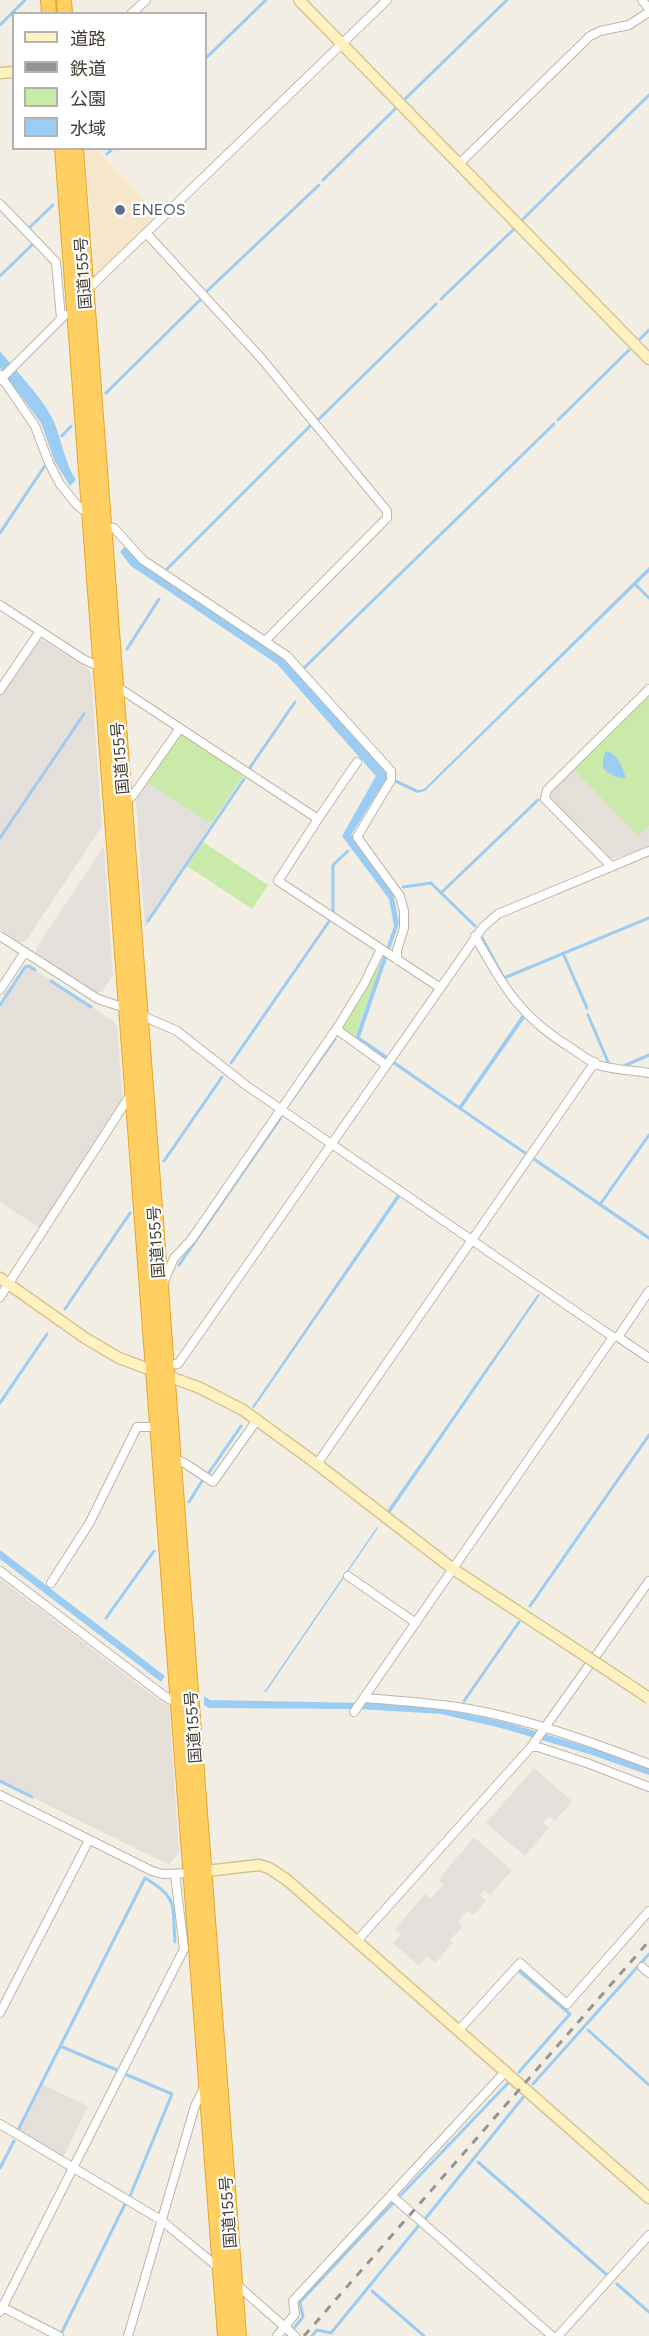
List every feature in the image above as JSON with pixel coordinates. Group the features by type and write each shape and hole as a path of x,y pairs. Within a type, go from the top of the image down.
{"highway":[{"name":"国道155号","path":"62,150 225,2336"},
{"name":"国道155号","path":"76,150 102,526 168,1371 172,1458 206,1871 239,2336"}],"street":[{"path":"134,12 146,0"},
{"path":"299,0 649,359"},
{"path":"86,292 387,0"},
{"path":"459,164 590,36 600,31 629,25 649,10 642,0"},
{"path":"0,204 56,262 62,318"},
{"path":"147,234 261,358 387,511 387,518 265,641"},
{"path":"74,306 1,377 35,426 60,484 76,504 89,514"},
{"path":"102,526 114,528 143,560 287,656 391,771 391,780 357,837 400,896 404,911 404,928 397,950 388,954 364,984 336,1029 191,1240 174,1258 160,1290"},
{"path":"0,605 83,659 100,667"},
{"path":"0,690 40,631"},
{"path":"114,685 318,819"},
{"path":"612,867 546,799 547,790 649,689"},
{"path":"125,802 134,794 180,728"},
{"path":"357,762 278,881 439,987"},
{"path":"4,1281 85,1338 119,1358 154,1372 168,1371 178,1364 483,927 498,914 649,851"},
{"path":"0,936 98,999 177,1030 247,1086 280,1109 649,1358"},
{"path":"475,936 499,979 528,1016 551,1035 598,1065 649,1073"},
{"path":"0,990 25,952"},
{"path":"336,1029 388,1061"},
{"path":"317,1464 595,1062"},
{"path":"0,1298 4,1281 132,1093"},
{"path":"355,1711 616,1337 648,1296"},
{"path":"168,1371 243,1410 453,1569 649,1698"},
{"path":"172,1458 186,1464 213,1482 257,1420"},
{"path":"51,1583 90,1522 137,1427 158,1427"},
{"path":"0,1571 162,1695 178,1704"},
{"path":"348,1576 416,1623"},
{"path":"356,1942 531,1747 649,1581"},
{"path":"363,1699 423,1702 471,1709 582,1739 649,1764"},
{"path":"531,1747 587,1763 649,1787"},
{"path":"0,1795 152,1871 175,1874 259,1865 269,1868 287,1880 649,2198"},
{"path":"1,2009 89,1840"},
{"path":"59,2336 1,2309 184,1948 175,1874"},
{"path":"458,2031 520,1963 567,2004 649,1911"},
{"path":"642,1967 649,1973"},
{"path":"277,2336 294,2314 293,2301 505,2072"},
{"path":"128,2336 195,2106 206,2084"},
{"path":"0,2124 161,2220 220,2269"},
{"path":"392,2196 552,2336"},
{"path":"558,2336 649,2235"},
{"path":"235,2283 295,2336"}],"shaded area":[{"path":"86,150 97,150 160,217 95,281"},
{"path":"42,640 87,668 91,673 102,826 26,941 19,942 0,929 0,695 36,642"},
{"path":"574,770 638,836 615,859 610,857 551,798 552,791"},
{"path":"148,783 211,824 145,928 136,800"},
{"path":"649,826 649,847 615,859 638,836"},
{"path":"104,846 113,975 102,992 96,993 36,954 37,947"},
{"path":"29,966 112,1020 117,1026 123,1104 40,1228 0,1202 0,1005 25,967"},
{"path":"0,1579 156,1698 169,1704 179,1853 169,1865 0,1781"},
{"path":"534,1768 572,1801 555,1821 549,1816 543,1823 549,1828 525,1856 486,1823"},
{"path":"474,1837 512,1870 490,1895 484,1890 480,1895 486,1901 473,1915 467,1911 458,1922 463,1926 450,1940 453,1943 435,1963 427,1956 419,1966 393,1943 401,1934 395,1929 425,1894 431,1898 443,1885 438,1880"},
{"path":"41,2084 88,2106 63,2158 17,2131"}],"green space":[{"path":"649,695 649,826 638,836 574,770"},
{"path":"182,735 243,776 211,824 148,783 178,736"},
{"path":"203,842 268,885 252,909 187,866"},
{"path":"380,953 384,955 354,1039 339,1029"}],"water":[{"path":"0,351 50,413 76,480 70,486 55,462 41,423 0,368"},
{"path":"126,545 142,562 284,656 390,773 351,835 393,893 399,923 360,1037 459,1106 522,1015 525,1018 462,1108 649,1236 649,1240 355,1038 394,926 389,899 342,836 376,776 277,664 131,566 120,552"},
{"path":"649,567 649,572 425,791 417,793 394,782 395,779 418,790 424,789"},
{"path":"606,751 617,758 626,778 613,776 603,768"},
{"path":"397,1195 400,1197 254,1408 252,1407"},
{"path":"538,1294 540,1295 390,1513 387,1511"},
{"path":"377,1527 266,1692 264,1692"},
{"path":"0,1550 165,1676 161,1682 0,1559"},
{"path":"204,1696 210,1700 435,1707 505,1722 592,1748 649,1768 649,1775 589,1754 501,1728 441,1714 359,1709 209,1708 204,1705"}],"waterway":[{"path":"13,12 25,0"},
{"path":"207,57 266,0"},
{"path":"405,99 507,0"},
{"path":"0,25 12,13"},
{"path":"522,220 649,95"},
{"path":"323,180 396,108"},
{"path":"107,154 111,150"},
{"path":"205,293 319,185"},
{"path":"31,231 29,228 53,205"},
{"path":"441,299 514,229"},
{"path":"0,276 34,243"},
{"path":"106,393 201,299"},
{"path":"319,419 436,304"},
{"path":"640,339 649,330"},
{"path":"558,420 629,350"},
{"path":"360,613 554,424"},
{"path":"62,436 71,426"},
{"path":"166,570 310,426"},
{"path":"0,533 46,464"},
{"path":"636,585 649,598"},
{"path":"127,649 159,599"},
{"path":"303,669 358,615"},
{"path":"249,769 295,702"},
{"path":"0,838 84,714"},
{"path":"148,921 244,779"},
{"path":"441,893 538,800"},
{"path":"333,913 333,865 348,851"},
{"path":"403,887 431,883 475,926"},
{"path":"482,938 504,978 649,918"},
{"path":"231,1063 330,920"},
{"path":"563,953 587,1008"},
{"path":"0,1005 25,967 29,966 35,970"},
{"path":"51,981 91,1007"},
{"path":"588,1015 608,1062"},
{"path":"289,1104 335,1039"},
{"path":"626,1065 649,1055"},
{"path":"164,1161 222,1077"},
{"path":"179,1265 280,1119"},
{"path":"601,1203 649,1135"},
{"path":"65,1309 130,1213"},
{"path":"0,1403 47,1334"},
{"path":"208,1474 241,1426"},
{"path":"530,1606 649,1435"},
{"path":"189,1502 202,1481"},
{"path":"106,1618 154,1551"},
{"path":"464,1701 519,1622"},
{"path":"0,1781 32,1797"},
{"path":"19,2128 145,1878 169,1897 173,1911 175,1942"},
{"path":"533,2084 649,1954"},
{"path":"517,1969 570,2014 519,2072"},
{"path":"588,2030 649,2085"},
{"path":"60,2046 119,2071"},
{"path":"125,2074 172,2094 130,2196"},
{"path":"399,2197 510,2081"},
{"path":"425,2219 525,2095"},
{"path":"0,2168 14,2141"},
{"path":"478,2162 606,2274"},
{"path":"61,2334 126,2202"},
{"path":"294,2328 303,2317 300,2302 393,2203"},
{"path":"312,2336 317,2330 331,2333 420,2224"},
{"path":"617,2284 649,2312"},
{"path":"372,2291 424,2336"}],"railway":[{"path":"304,2336 649,1941"}],"place":[{"name":"ENEOS","path":"120,210"}]}
